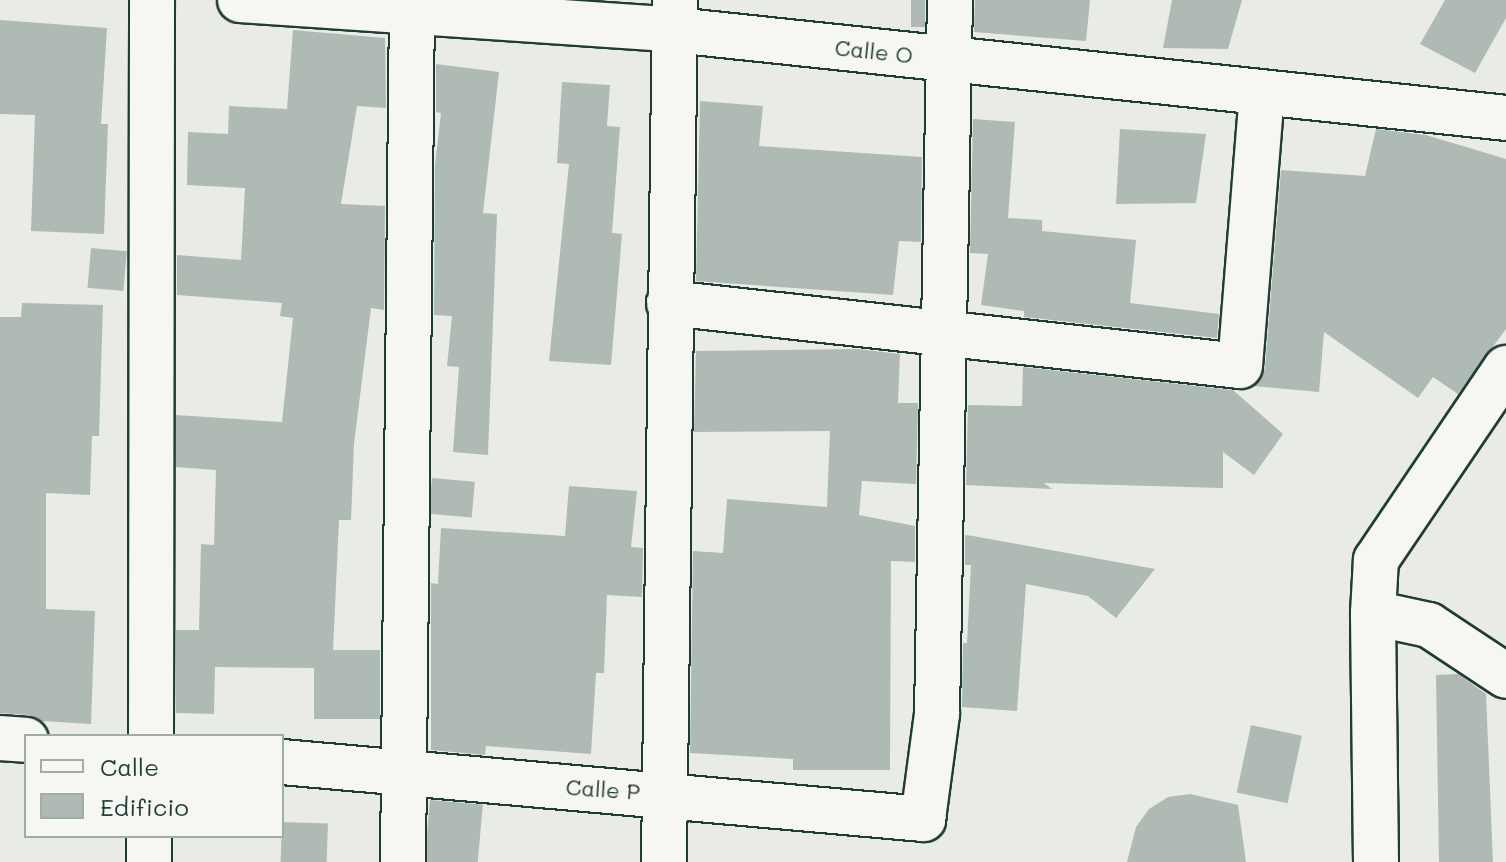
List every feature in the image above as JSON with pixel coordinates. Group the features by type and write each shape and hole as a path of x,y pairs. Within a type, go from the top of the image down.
{"street":[{"path":"151,734 152,0"},
{"name":"Calle O","path":"240,0 675,15 947,59 1262,95 1506,118"},
{"path":"944,332 950,0"},
{"path":"403,862 413,7"},
{"path":"664,862 675,15"},
{"path":"669,303 1240,366 1262,95"},
{"name":"Calle P","path":"284,762 923,819 937,714 944,332"},
{"path":"1376,862 1373,613 1376,560 1506,368"},
{"path":"1373,613 1429,625 1506,676"},
{"path":"0,738 24,740"},
{"path":"149,838 149,862"}],"building":[{"path":"911,0 925,0 925,27 911,27"},
{"path":"975,0 1090,0 1086,41 974,32"},
{"path":"1172,0 1242,0 1228,49 1163,48"},
{"path":"1445,0 1506,0 1506,18 1475,73 1420,44"},
{"path":"0,20 107,28 101,124 108,124 104,234 31,231 35,115 0,114"},
{"path":"293,30 385,38 386,108 357,106 341,204 385,206 384,310 371,308 354,444 351,520 339,520 333,650 380,650 380,719 314,719 314,668 215,667 214,714 176,713 176,630 199,630 201,544 214,545 216,470 176,467 176,415 282,422 293,318 280,316 282,303 177,295 177,255 241,260 245,188 187,185 188,132 228,134 229,106 287,109"},
{"path":"436,64 499,72 483,213 497,214 488,455 453,452 459,367 447,366 452,316 434,315 435,165 441,113 436,112"},
{"path":"562,82 610,85 607,126 620,127 612,233 622,234 611,365 549,361 569,164 557,163"},
{"path":"700,101 763,106 759,146 922,157 921,242 899,241 893,295 696,281"},
{"path":"973,119 1015,122 1008,218 1042,220 1042,231 1136,240 1130,303 1219,314 1217,338 1024,317 1024,311 981,305 988,254 970,253"},
{"path":"1120,129 1206,134 1196,203 1116,204"},
{"path":"1376,129 1426,135 1506,159 1506,329 1458,394 1433,377 1418,398 1324,332 1319,392 1254,386 1265,368 1281,170 1365,176"},
{"path":"91,248 127,251 123,291 88,288"},
{"path":"22,303 103,305 99,436 92,436 90,495 46,493 46,609 95,611 91,724 42,721 28,715 0,713 0,317 21,317"},
{"path":"858,349 900,354 898,403 918,403 916,484 862,481 859,515 915,526 915,562 891,561 890,770 793,770 793,759 690,753 693,551 723,553 727,499 827,507 830,431 694,432 696,351"},
{"path":"1023,367 1233,390 1283,434 1254,475 1223,452 1223,488 1044,483 1052,489 966,485 968,405 1022,406"},
{"path":"432,478 475,482 472,518 429,514"},
{"path":"569,486 637,491 631,547 643,548 642,597 607,595 604,673 596,673 591,754 486,746 485,755 431,750 431,583 438,584 441,528 565,536"},
{"path":"965,535 1155,569 1116,618 1088,596 1026,584 1017,711 962,707 963,643 967,643 971,565 965,565"},
{"path":"1458,674 1486,694 1493,862 1439,862 1436,675"},
{"path":"1251,725 1302,736 1288,803 1237,792"},
{"path":"1190,794 1238,805 1246,862 1127,862 1136,827 1149,809 1168,797"},
{"path":"430,800 483,805 478,862 425,862"},
{"path":"284,822 328,824 327,862 281,862"}]}
